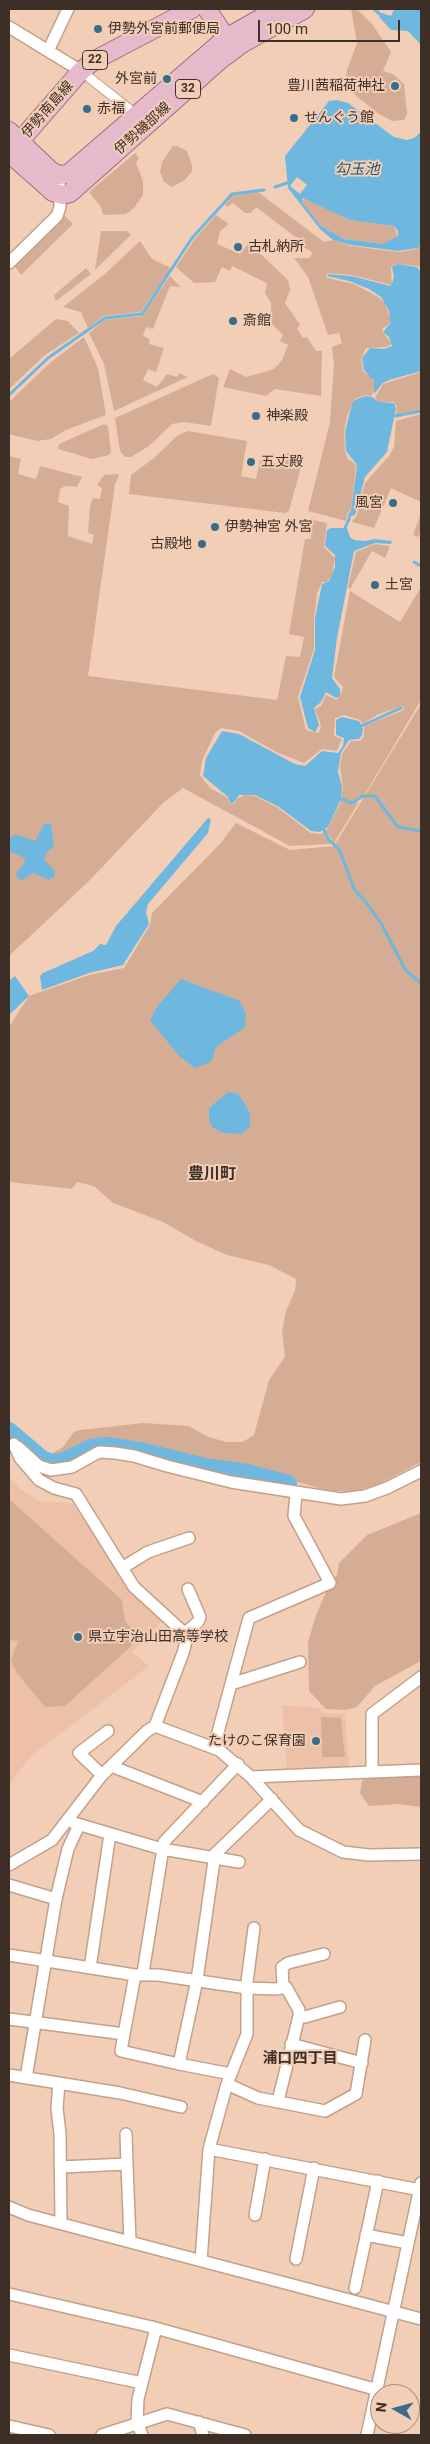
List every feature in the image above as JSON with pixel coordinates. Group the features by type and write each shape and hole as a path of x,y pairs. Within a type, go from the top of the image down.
{"main road":[{"name":"伊勢南島線","path":"11,146 81,71 109,51 192,9"},
{"path":"207,9 226,38"},
{"name":"伊勢磯部線","path":"59,175 73,171 226,38 277,9"},
{"name":"伊勢磯部線","path":"60,195 70,193 81,184 232,51 305,9"},
{"path":"11,146 51,191 60,195"},
{"path":"11,146 59,175"}],"street":[{"path":"48,51 68,9"},
{"path":"9,27 81,71 130,109"},
{"path":"9,263 57,216 60,207 59,175"},
{"path":"12,1442 39,1466 51,1470 72,1467 94,1453 107,1452 134,1456 224,1480 296,1494 341,1499 365,1496 387,1488 421,1471"},
{"path":"9,1865 52,1840 102,1775 147,1730 155,1726 184,1653 184,1634 134,1587 76,1494 54,1488 39,1480 20,1458 12,1442"},
{"path":"214,1747 249,1618 330,1583 294,1516 296,1494"},
{"path":"122,1568 148,1552 189,1538"},
{"path":"184,1634 198,1622 200,1617 188,1589"},
{"path":"231,1684 300,1662"},
{"path":"372,1772 372,1714 421,1677"},
{"path":"155,1726 214,1747 238,1764 299,1830 343,1852 369,1855 421,1854"},
{"path":"102,1775 79,1753 108,1731"},
{"path":"238,1764 164,1842 139,1974 121,2051 179,2064 229,2079 258,2098 325,2111 356,2094 365,2040"},
{"path":"111,1766 203,1802"},
{"path":"251,1777 421,1770"},
{"path":"179,2064 197,1980 215,1854 272,1799"},
{"path":"68,1821 162,1849 238,1862"},
{"path":"26,2078 56,1899 68,1849 79,1825"},
{"path":"90,1968 110,1834"},
{"path":"9,1885 56,1899"},
{"path":"201,2261 209,2149 229,2079 247,2034 247,1988 254,1928"},
{"path":"283,1986 282,1967 288,1963 324,1954"},
{"path":"9,1955 90,1968 197,1980 247,1988 276,1989 283,1986 289,1989 300,2016 291,2044 278,2102"},
{"path":"300,2016 305,2017 340,2007"},
{"path":"9,2020 124,2034"},
{"path":"291,2044 362,2063"},
{"path":"9,2075 120,2093 181,2107"},
{"path":"59,2083 57,2108 61,2223"},
{"path":"126,2134 130,2241"},
{"path":"209,2149 378,2181 420,2186 379,2384"},
{"path":"255,2215 264,2159"},
{"path":"60,2167 127,2164"},
{"path":"296,2259 314,2168"},
{"path":"355,2288 378,2181"},
{"path":"9,2208 394,2314 421,2319"},
{"path":"366,2235 408,2243"},
{"path":"9,2294 156,2328 370,2388"},
{"path":"142,2435 137,2422 142,2383 156,2328"},
{"path":"9,2354 142,2383"},
{"path":"102,2435 137,2422 167,2414 245,2435"},
{"path":"199,2422 204,2435"},
{"path":"367,2435 370,2423"},
{"path":"9,2426 49,2435"}],"shaded area":[{"path":"351,9 357,9 372,24 391,52 383,71 393,74 404,84 407,114 404,120 392,121 379,114 349,90 345,81 357,43"},
{"path":"173,146 187,151 192,171 185,180 172,187 164,182 160,172 162,162"},
{"path":"135,153 139,158 136,163 143,181 143,195 134,208 126,214 103,215 101,207 89,192"},
{"path":"258,192 324,242 333,240 351,246 398,252 417,249 421,244 421,271 419,266 396,264 391,267 392,285 351,275 328,273 326,276 327,278 354,284 380,298 385,304 390,318 389,325 383,328 382,331 392,344 386,347 366,348 361,359 363,371 372,378 375,385 372,396 365,395 355,399 347,416 344,432 345,451 347,458 356,465 351,510 348,512 346,521 308,511 330,422 334,365 332,347 342,343 339,333 328,335 308,277 294,258 310,258 312,252 303,247 302,239 294,236 256,207 251,213 245,213 233,203 227,207 225,205 232,195"},
{"path":"305,198 350,220 394,226 398,237 383,244 344,239 321,226 302,202"},
{"path":"216,215 229,224 220,231 217,244 240,254 249,243 288,280 290,290 285,303 300,325 297,328 303,338 307,337 316,351 322,351 321,396 275,389 266,396 223,387 230,369 246,377 275,368 282,360 288,345 280,341 283,335 272,324 271,303 265,293 267,283 232,266 230,271 222,267 215,282 194,283 176,267 194,240"},
{"path":"65,216 73,224 21,275 14,265"},
{"path":"101,231 127,231 131,235 95,270"},
{"path":"140,241 152,259 171,268 141,312 104,316 88,328 81,312 63,307 105,274"},
{"path":"86,268 91,274 56,301 54,295"},
{"path":"170,276 181,287 170,286 153,329 146,327 143,336 150,339 149,344 164,348 156,372 148,369 143,380 157,387 167,374 177,377 179,373 188,377 114,411 104,364 89,333 105,320 142,316"},
{"path":"56,319 68,321 79,333 45,355 9,389 9,359"},
{"path":"84,337 98,368 106,415 66,430 51,439 37,441 9,434 9,402 51,362"},
{"path":"421,372 421,409 396,415 397,407 394,402 379,402 375,398 383,384"},
{"path":"213,374 219,378 211,426 184,422 172,424 149,446 131,457 125,457 120,451 115,418"},
{"path":"421,414 421,502 391,488 374,528 352,522 357,515 365,483 389,456 394,447 396,421"},
{"path":"104,424 108,426 111,452 109,455 92,459 58,449 59,444"},
{"path":"188,431 247,441 241,476 256,479 260,460 284,465 287,453 304,456 289,511 285,513 129,494 131,475 154,458 177,436"},
{"path":"9,456 21,459 18,474 36,479 40,466 82,477 77,487 65,486 60,489 58,502 69,506 68,536 92,544 94,535 88,533 90,506 93,498 100,499 102,488 97,485 104,475 118,474 119,476 115,484 88,676 277,700 286,656 300,657 304,637 289,634 305,539 311,539 311,532 306,531 308,519 327,523 324,547 335,558 332,575 327,582 322,582 317,594 314,621 314,649 298,697 306,730 319,733 321,725 315,709 321,706 326,695 337,700 343,687 334,677 350,591 400,622 421,587 421,700 365,794 351,802 341,798 343,787 340,767 342,754 351,741 360,741 364,736 364,726 404,710 403,706 379,714 362,724 360,720 344,715 335,718 334,736 342,739 337,751 322,749 304,763 276,752 239,731 221,728 215,733 202,761 200,775 210,788 228,798 229,803 234,804 236,799 245,795 255,796 278,808 311,833 320,834 324,832 333,844 290,846 183,788 163,803 88,882 9,956"},
{"path":"421,513 421,532 418,537 413,535"},
{"path":"375,544 390,546 385,558 372,551 350,589 348,587 356,552"},
{"path":"421,704 421,1462 377,1485 351,1492 326,1490 266,1473 197,1462 131,1446 93,1443 59,1458 53,1457 53,1453 63,1447 74,1432 143,1423 189,1426 206,1436 226,1442 243,1442 254,1435 269,1380 285,1357 282,1332 286,1311 295,1291 296,1279 269,1265 227,1255 196,1241 163,1222 113,1203 94,1186 77,1182 72,1189 9,1182 9,1027 29,996 89,975 124,968 150,925 152,913 220,844 236,823 290,850 334,846"},
{"path":"341,801 352,804 359,802 334,843 326,831"},
{"name":"県立宇治山田高等学校","path":"9,1476 19,1488 39,1501 73,1503 126,1585 162,1621 132,1652 149,1666 30,1757 9,1785"},
{"path":"9,1499 122,1600 125,1621 140,1638 65,1706 45,1707 17,1673 11,1661 18,1641 9,1640"},
{"path":"421,1513 421,1658 419,1662 375,1686 357,1707 345,1710 326,1709 309,1691 308,1642 316,1615 330,1583 337,1575 339,1563 367,1535"},
{"name":"たけのこ保育園","path":"282,1705 319,1708 323,1713 345,1714 349,1769 287,1772"},
{"path":"321,1717 341,1718 345,1757 322,1757"},
{"path":"421,1773 421,1807 398,1804 369,1806 360,1793 362,1781 374,1775"}],"water":[{"path":"394,9 421,9 421,45 408,31 391,30 379,17 382,13 391,16"},
{"name":"勾玉池","path":"337,100 348,103 394,137 407,140 414,138 421,132 421,244 418,248 398,251 351,245 333,240 320,229 288,188 285,156 329,101","holes":["297,177 307,185 300,194 290,186","303,198 350,220 394,226 398,231 398,236 383,244 344,239 321,226 302,202"]},
{"path":"397,264 417,267 421,272 421,371 389,380 383,383 374,394 374,381 364,370 362,358 370,348 384,349 392,346 389,337 383,332 390,324 389,311 381,297 369,289 349,281 327,276 328,274 351,276 391,286 394,277 392,267"},
{"path":"365,396 372,397 379,402 394,403 396,408 387,452 365,477 355,515 351,516 350,522 347,521 351,511 357,465 346,451 345,432 352,404 355,400"},
{"path":"331,528 347,528 350,537 354,540 365,541 375,539 392,541 391,544 375,543 354,551 337,638 332,678 340,689 340,696 336,698 326,692 321,702 314,708 319,725 315,732 308,728 300,697 315,650 315,618 322,584 329,581 335,567 335,555 325,546 327,530"},
{"path":"342,717 359,721 363,729 362,735 359,739 349,740 341,753 338,772 342,786 341,799 328,827 320,832 311,831 279,807 255,795 239,795 233,803 230,803 228,797 203,776 206,758 222,731 239,734 295,764 305,766 322,751 338,753 343,746 344,738 336,735 336,720"},
{"path":"208,818 211,819 208,833 148,904 146,912 149,924 123,965 89,973 42,990 40,976 43,973 93,951 100,944 106,945 116,926"},
{"path":"51,823 54,846 47,852 44,860 55,871 54,877 49,880 33,873 22,880 18,879 16,873 24,864 25,858 9,851 9,838 15,835 35,841 44,824"},
{"path":"15,976 29,996 9,1015 9,981"},
{"path":"181,979 240,1001 246,1014 245,1027 216,1047 211,1062 195,1068 179,1056 150,1020 157,1007"},
{"path":"228,1092 239,1094 250,1113 250,1126 242,1134 223,1133 212,1127 209,1120 209,1108"}],"waterway":[{"path":"374,9 381,15"},
{"path":"275,187 287,183"},
{"path":"9,395 48,358 105,318 142,314 192,238 232,194 264,190"},
{"path":"395,416 421,411"},
{"path":"345,528 348,521"},
{"path":"414,562 421,566"},
{"path":"361,726 401,708"},
{"path":"341,799 352,803 363,796 375,796 398,827 421,831"},
{"path":"324,830 329,840 339,849 354,889 382,925 406,971 421,983"},
{"path":"9,1431 42,1459 52,1463 62,1462 91,1448 105,1446 140,1451 205,1467 247,1473 288,1484"}],"place":[{"name":"伊勢外宮前郵便局","path":"98,29"},
{"name":"外宮前","path":"167,79"},
{"name":"豊川茜稲荷神社","path":"395,86"},
{"name":"赤福","path":"87,109"},
{"name":"せんぐう館","path":"294,118"},
{"name":"古札納所","path":"238,247"},
{"name":"斎館","path":"233,321"},
{"name":"神楽殿","path":"256,416"},
{"name":"五丈殿","path":"251,462"},
{"name":"風宮","path":"393,503"},
{"name":"伊勢神宮 外宮","path":"215,527"},
{"name":"古殿地","path":"202,544"},
{"name":"土宮","path":"375,585"},
{"name":"県立宇治山田高等学校","path":"78,1637"},
{"name":"たけのこ保育園","path":"316,1741"}],"district":[{"name":"豊川町","path":"212,1175"},
{"name":"浦口四丁目","path":"300,2059"}]}
